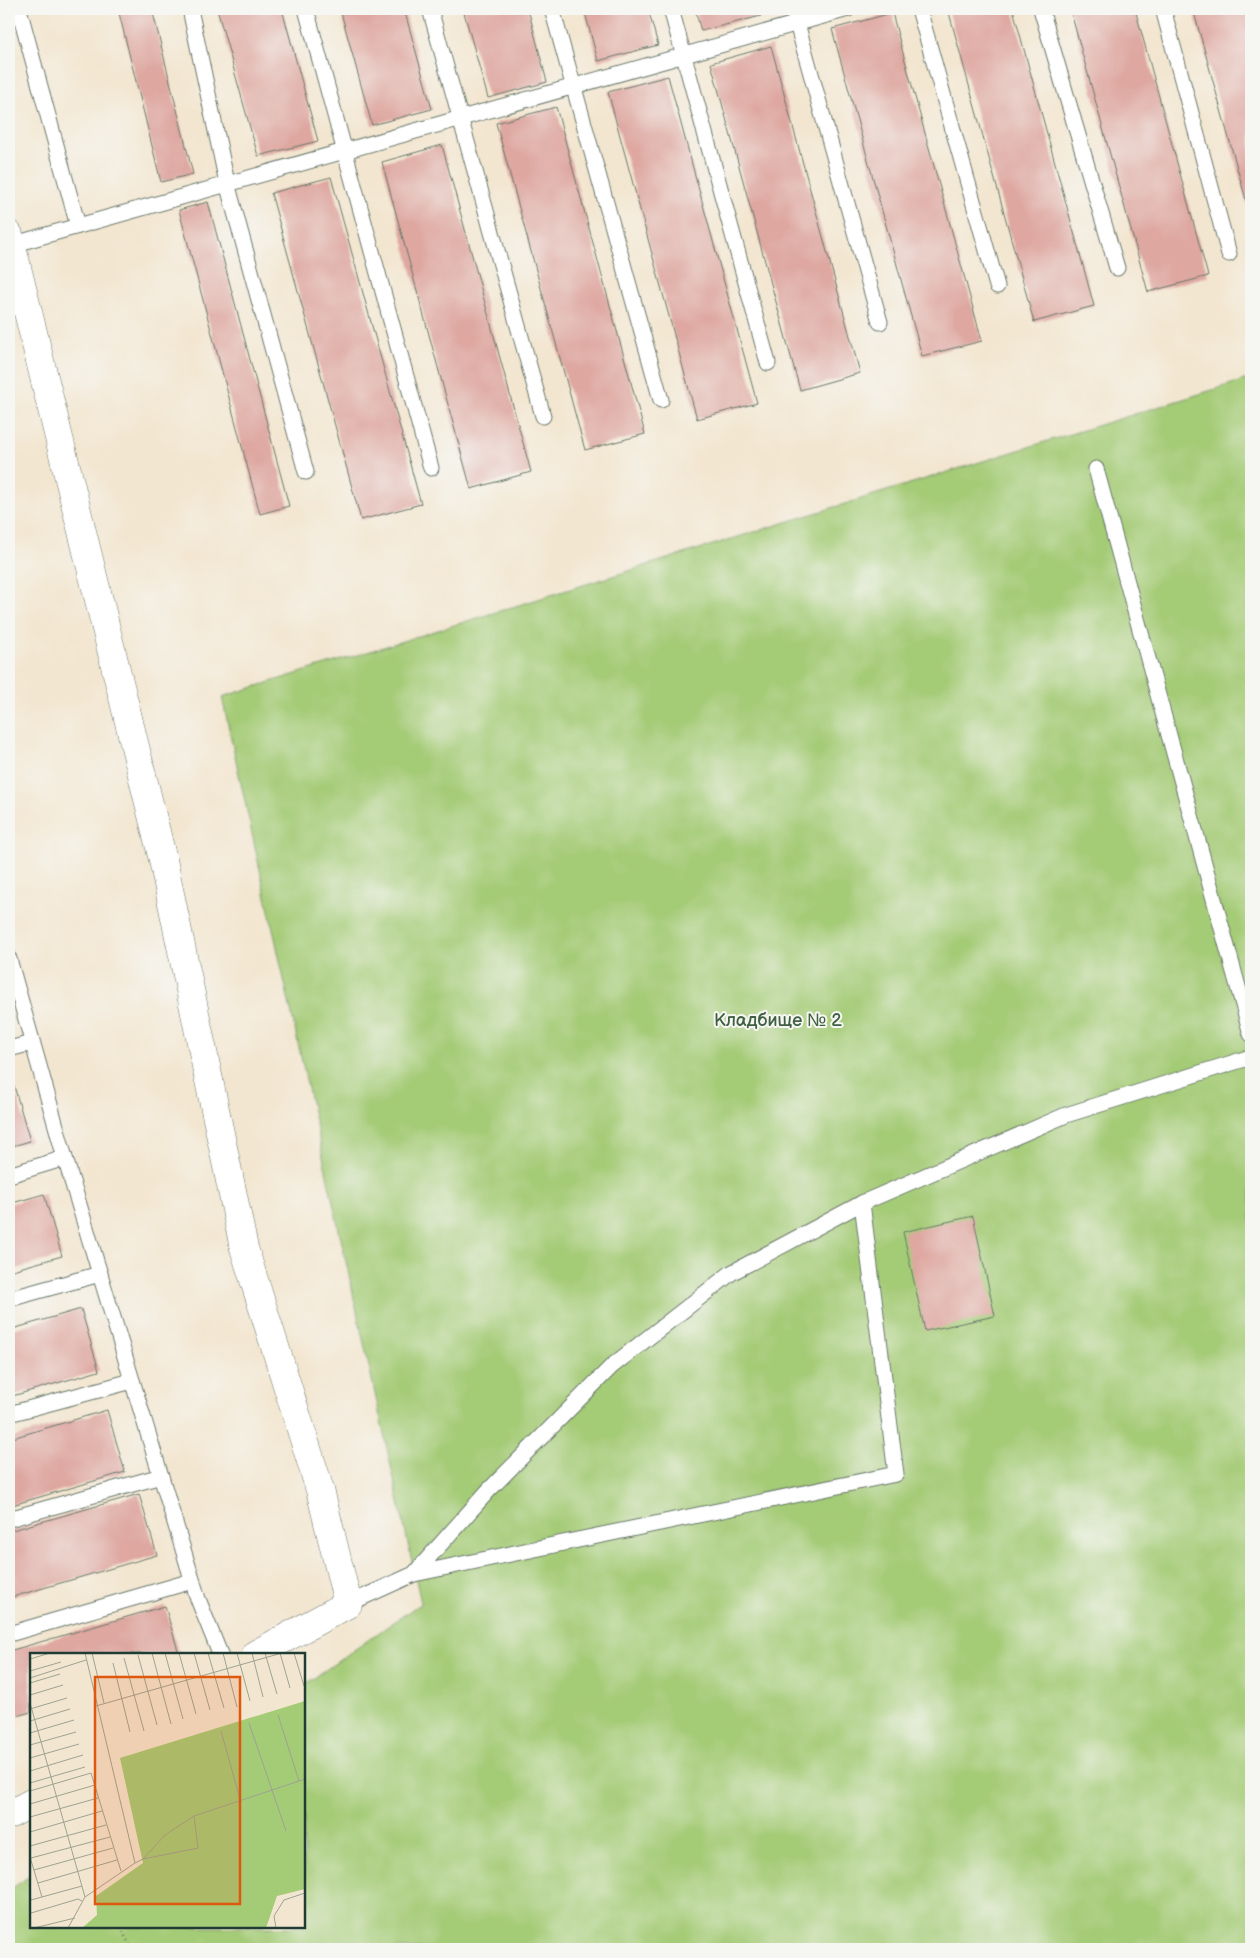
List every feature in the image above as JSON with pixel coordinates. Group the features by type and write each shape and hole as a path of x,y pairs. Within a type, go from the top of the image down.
{"street":[{"path":"10,240 163,860 244,1248 320,1490 348,1604 258,1653"},
{"path":"9,1815 30,1804"}],"lane":[{"path":"19,9 78,226"},
{"path":"190,9 227,183 306,472"},
{"path":"306,9 431,468"},
{"path":"430,9 543,416"},
{"path":"552,9 661,400"},
{"path":"671,9 768,363"},
{"path":"10,240 78,226 683,55 795,16 848,9"},
{"path":"919,9 997,286"},
{"path":"1040,9 1117,268"},
{"path":"1163,9 1229,254"},
{"path":"795,16 880,322"},
{"path":"1096,469 1251,1034"},
{"path":"9,959 65,1158 192,1581 220,1653"},
{"path":"9,1049 32,1042"},
{"path":"414,1574 488,1491 612,1366 731,1273 862,1203 1066,1115 1251,1057"},
{"path":"9,1175 65,1158"},
{"path":"348,1604 414,1574 896,1474 862,1203"},
{"path":"9,1299 100,1274"},
{"path":"9,1414 132,1381"},
{"path":"9,1519 161,1476"},
{"path":"9,1634 192,1581"}],"path":[{"path":"121,1928 132,1949"}],"green space":[{"name":"Кладбище № 2","path":"1251,378 1251,1949 13,1949 11,1889 30,1876 30,1928 305,1928 305,1684 421,1603 222,697"}],"building":[{"path":"118,9 152,9 193,174 161,182"},
{"path":"217,9 282,9 318,141 258,156"},
{"path":"340,9 404,9 432,109 372,125"},
{"path":"463,9 528,9 547,82 488,98"},
{"path":"584,9 648,9 658,45 598,61"},
{"path":"695,9 759,9 761,16 701,31"},
{"path":"948,9 1013,9 1094,306 1034,322"},
{"path":"1070,9 1135,9 1208,276 1148,292"},
{"path":"1193,9 1251,9 1251,218"},
{"path":"892,13 982,341 922,356 832,29"},
{"path":"771,46 860,373 800,390 711,63"},
{"path":"668,76 757,403 697,419 608,92"},
{"path":"556,107 645,434 585,450 496,123"},
{"path":"442,145 531,472 471,489 382,162"},
{"path":"331,177 421,504 361,520 271,193"},
{"path":"208,202 289,506 260,514 179,210"},
{"path":"9,1079 12,1079 30,1141 9,1147"},
{"path":"44,1194 62,1256 9,1271 9,1204"},
{"path":"973,1216 995,1316 925,1331 903,1232"},
{"path":"81,1309 99,1371 9,1397 9,1330"},
{"path":"107,1410 125,1472 9,1506 9,1439"},
{"path":"139,1494 157,1555 9,1598 9,1531"},
{"path":"165,1606 179,1653 30,1653 30,1712 9,1718 9,1651"}]}
